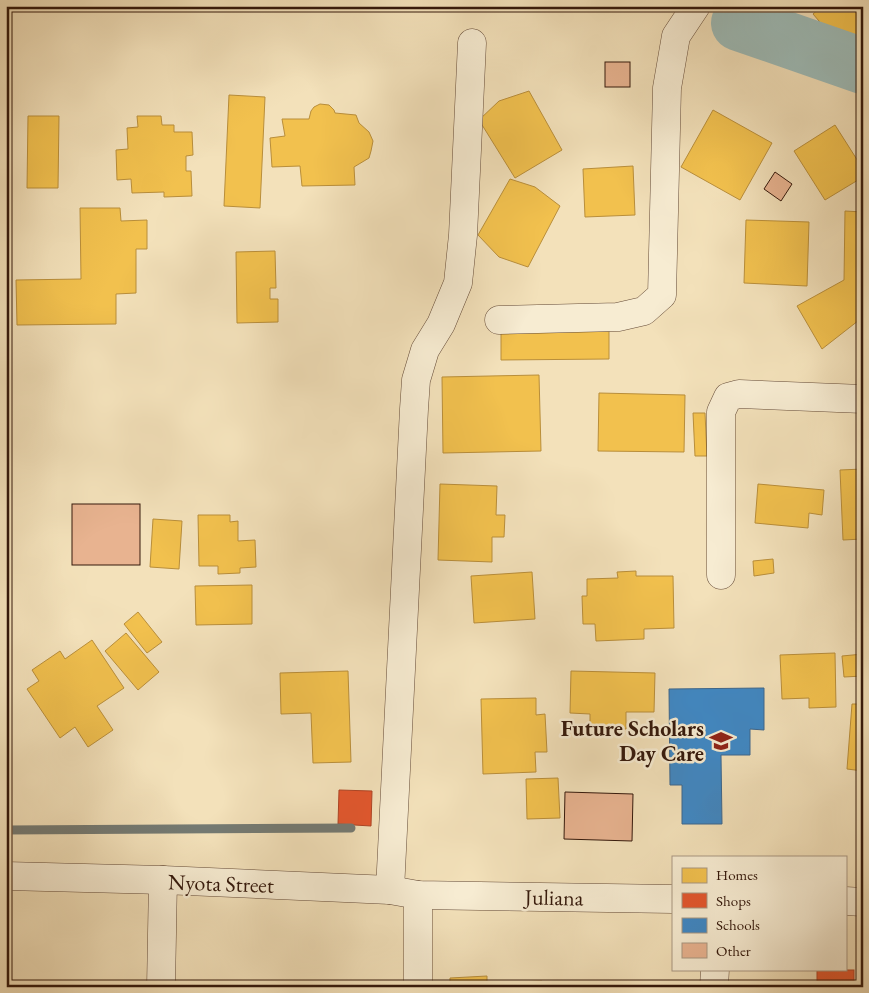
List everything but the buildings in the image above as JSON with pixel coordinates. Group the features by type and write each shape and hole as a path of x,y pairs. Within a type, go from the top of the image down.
{"street":[{"path":"499,320 618,317 644,311 662,295 667,88 676,36 696,6"},
{"path":"390,890 416,380 425,350 441,324 458,283 463,235 472,43"},
{"path":"721,575 721,412 728,397 739,394 863,400"},
{"name":"Nyota Street","path":"6,876 163,880 390,890 427,895"},
{"path":"161,987 163,880"},
{"path":"418,987 427,895"},
{"name":"Juliana","path":"427,895 672,899"},
{"path":"846,901 863,902"},
{"path":"714,987 715,970"}],"waterway":[{"path":"739,23 863,66"},
{"path":"6,830 351,828"}],"place":[{"name":"Future Scholars Day Care","path":"721,741"}]}
